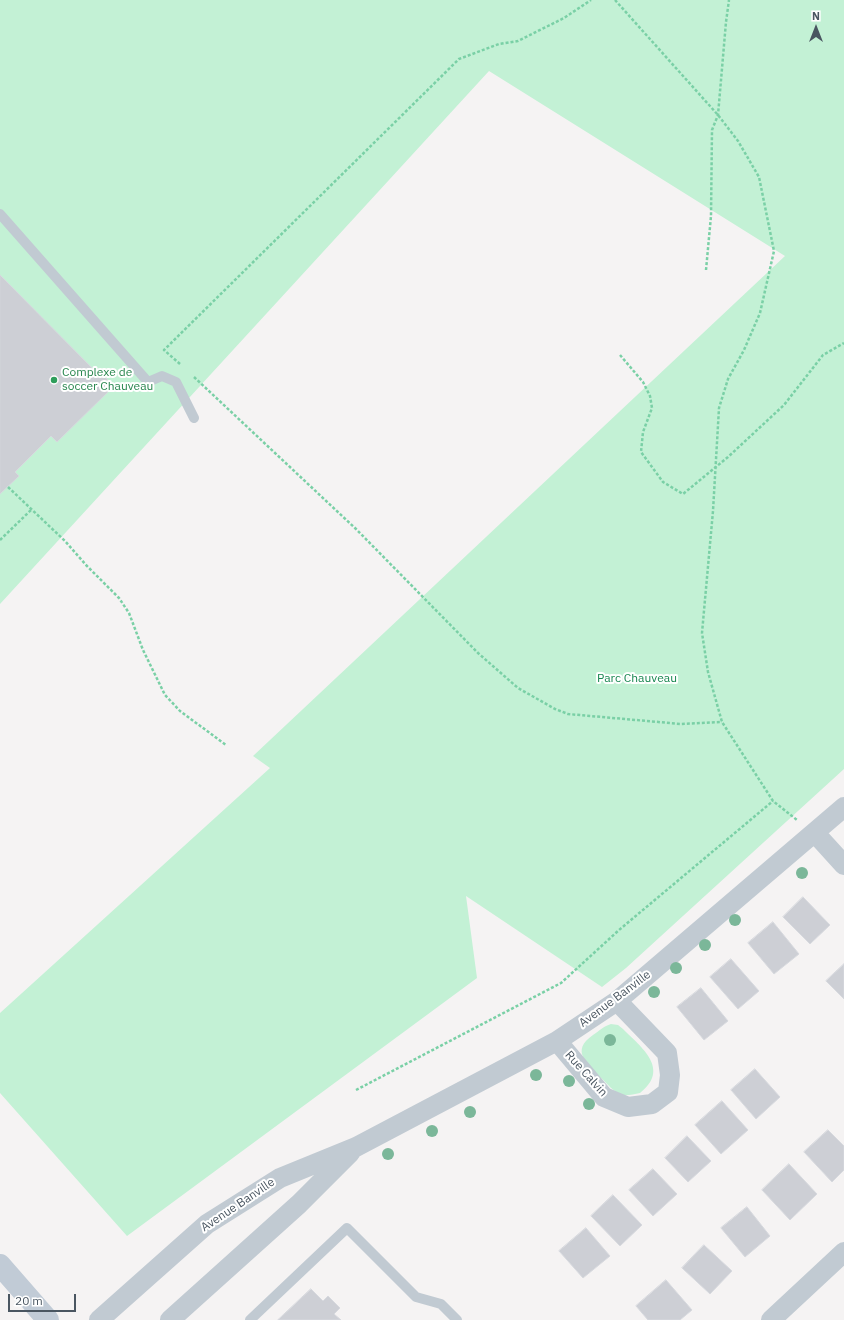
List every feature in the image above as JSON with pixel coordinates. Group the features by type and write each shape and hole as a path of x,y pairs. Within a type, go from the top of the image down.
{"main road":[{"path":"0,1265 48,1320"}],"street":[{"name":"Avenue Banville","path":"99,1320 207,1224 280,1178 356,1147 557,1041 617,1001 844,807"},
{"path":"815,833 844,865"},
{"name":"Rue Calvin","path":"557,1041 604,1097 628,1107 652,1104 668,1092 670,1075 667,1052 617,1001"},
{"name":"Avenue Banville","path":"170,1320 299,1204 356,1147"},
{"path":"771,1320 844,1252"}],"lane":[{"path":"0,214 148,382 162,376 176,382 194,418"},
{"path":"250,1320 347,1228 416,1297 441,1304 457,1320"}],"path":[{"path":"181,366 164,350 459,59 499,44 518,40 564,18 591,0"},
{"path":"615,0 718,114 738,141 759,177 774,251 760,313 744,350 728,379 719,408 716,468 702,633 708,672 722,722 772,801 815,833"},
{"path":"706,270 711,216 712,130 718,114 729,0"},
{"path":"620,355 643,382 650,396 652,408 643,432 641,452 663,482 683,494 716,468 784,404 823,355 844,343"},
{"path":"192,376 356,529 478,653 518,688 555,709 568,714 681,724 722,722"},
{"path":"8,487 70,545 86,565 119,598 130,613 143,650 165,694 180,711 226,745"},
{"path":"0,540 31,510"},
{"path":"356,1090 561,983 619,930 772,801"}],"green space":[{"name":"Parc Chauveau","path":"0,0 844,0 844,769 626,968 602,987 466,896 477,978 127,1236 0,1093 0,1013 270,768 253,756 785,256 489,71 0,604"},
{"path":"611,1024 618,1025 623,1029 638,1043 650,1059 653,1067 653,1075 649,1084 640,1093 622,1095 616,1092 590,1067 583,1057 583,1046 586,1041"}],"building":[{"name":"Complexe de soccer Chauveau","path":"0,275 97,373 99,371 114,386 57,442 51,436 15,472 19,476 0,494"},
{"path":"803,897 830,925 810,944 783,917"},
{"path":"773,922 799,954 774,974 748,943"},
{"path":"731,959 759,991 738,1009 710,977"},
{"path":"844,964 844,999 826,981"},
{"path":"701,988 728,1021 704,1040 677,1007"},
{"path":"755,1069 780,1097 756,1119 731,1090"},
{"path":"722,1101 748,1130 721,1154 695,1125"},
{"path":"828,1130 844,1146 844,1170 832,1182 804,1152"},
{"path":"687,1136 711,1161 688,1182 665,1158"},
{"path":"789,1164 817,1194 790,1220 762,1190"},
{"path":"653,1169 677,1194 653,1216 629,1190"},
{"path":"613,1195 642,1225 620,1246 591,1216"},
{"path":"747,1207 770,1236 745,1257 721,1228"},
{"path":"586,1228 610,1256 583,1278 559,1251"},
{"path":"704,1245 732,1271 710,1294 682,1268"},
{"path":"666,1280 692,1310 680,1320 648,1320 636,1306"},
{"path":"311,1289 323,1301 328,1296 340,1308 334,1314 341,1320 278,1320"}],"place":[{"name":"Complexe de soccer Chauveau","path":"54,380"}]}
